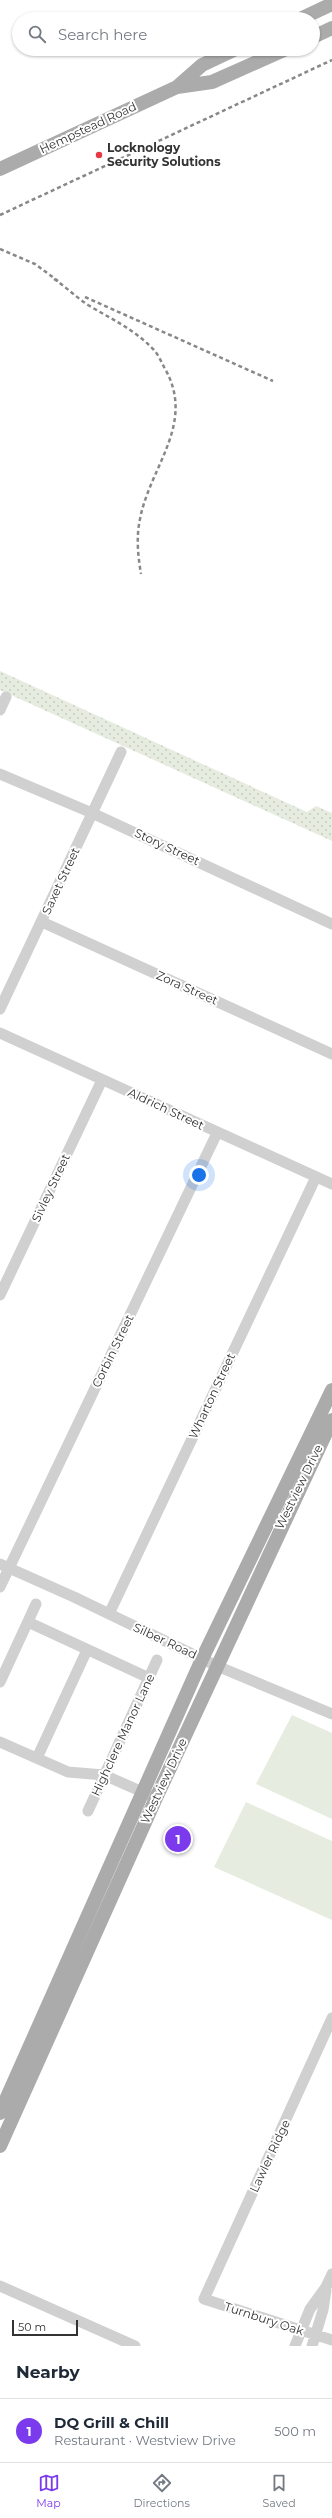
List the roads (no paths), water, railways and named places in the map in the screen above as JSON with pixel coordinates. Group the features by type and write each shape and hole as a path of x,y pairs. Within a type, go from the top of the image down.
{"main road":[{"path":"315,12 332,4"},
{"path":"320,34 332,28"},
{"name":"Hempstead Road","path":"0,169 177,87 202,65 221,56"},
{"name":"Hempstead Road","path":"177,87 212,82 270,56"},
{"name":"Westview Drive","path":"0,2113 66,1981 150,1795 217,1666 332,1390"},
{"name":"Westview Drive","path":"150,1795 202,1659 332,1420"},
{"name":"Westview Drive","path":"0,2146 66,1981"}],"street":[{"path":"0,710 6,697"},
{"name":"Saxet Street","path":"0,1009 121,752"},
{"name":"Story Street","path":"0,774 92,813 332,924"},
{"name":"Zora Street","path":"42,922 332,1054"},
{"name":"Aldrich Street","path":"0,1033 332,1184"},
{"name":"Sivley Street","path":"0,1295 102,1080"},
{"name":"Corbin Street","path":"0,1587 4,1566 217,1133"},
{"name":"Wharton Street","path":"108,1614 316,1177"},
{"name":"Silber Road","path":"4,1566 217,1666 332,1713"},
{"path":"0,1682 36,1604"},
{"path":"28,1622 149,1678"},
{"path":"37,1758 88,1650"},
{"name":"Highclere Manor Lane","path":"88,1811 157,1660"},
{"path":"0,1742 68,1772 104,1776 150,1795"},
{"name":"Lawler Ridge","path":"207,2293 332,2018"},
{"path":"295,2346 310,2309 326,2287 332,2274"},
{"path":"0,2286 135,2346"},
{"path":"313,2341 323,2310 326,2287"},
{"name":"Turnbury Oak","path":"207,2293 204,2299 300,2331 313,2341 332,2340"}],"railway":[{"path":"0,215 332,60"},
{"path":"0,249 35,264 58,281"},
{"path":"54,279 88,305 122,325 146,342 158,355 173,387 176,407 174,426 145,500 140,519 138,546 141,574"},
{"path":"85,297 273,381"}],"place":[{"name":"Locknology Security Solutions","path":"99,155"},
{"name":"DQ Grill & Chill","path":"178,1839"}]}
